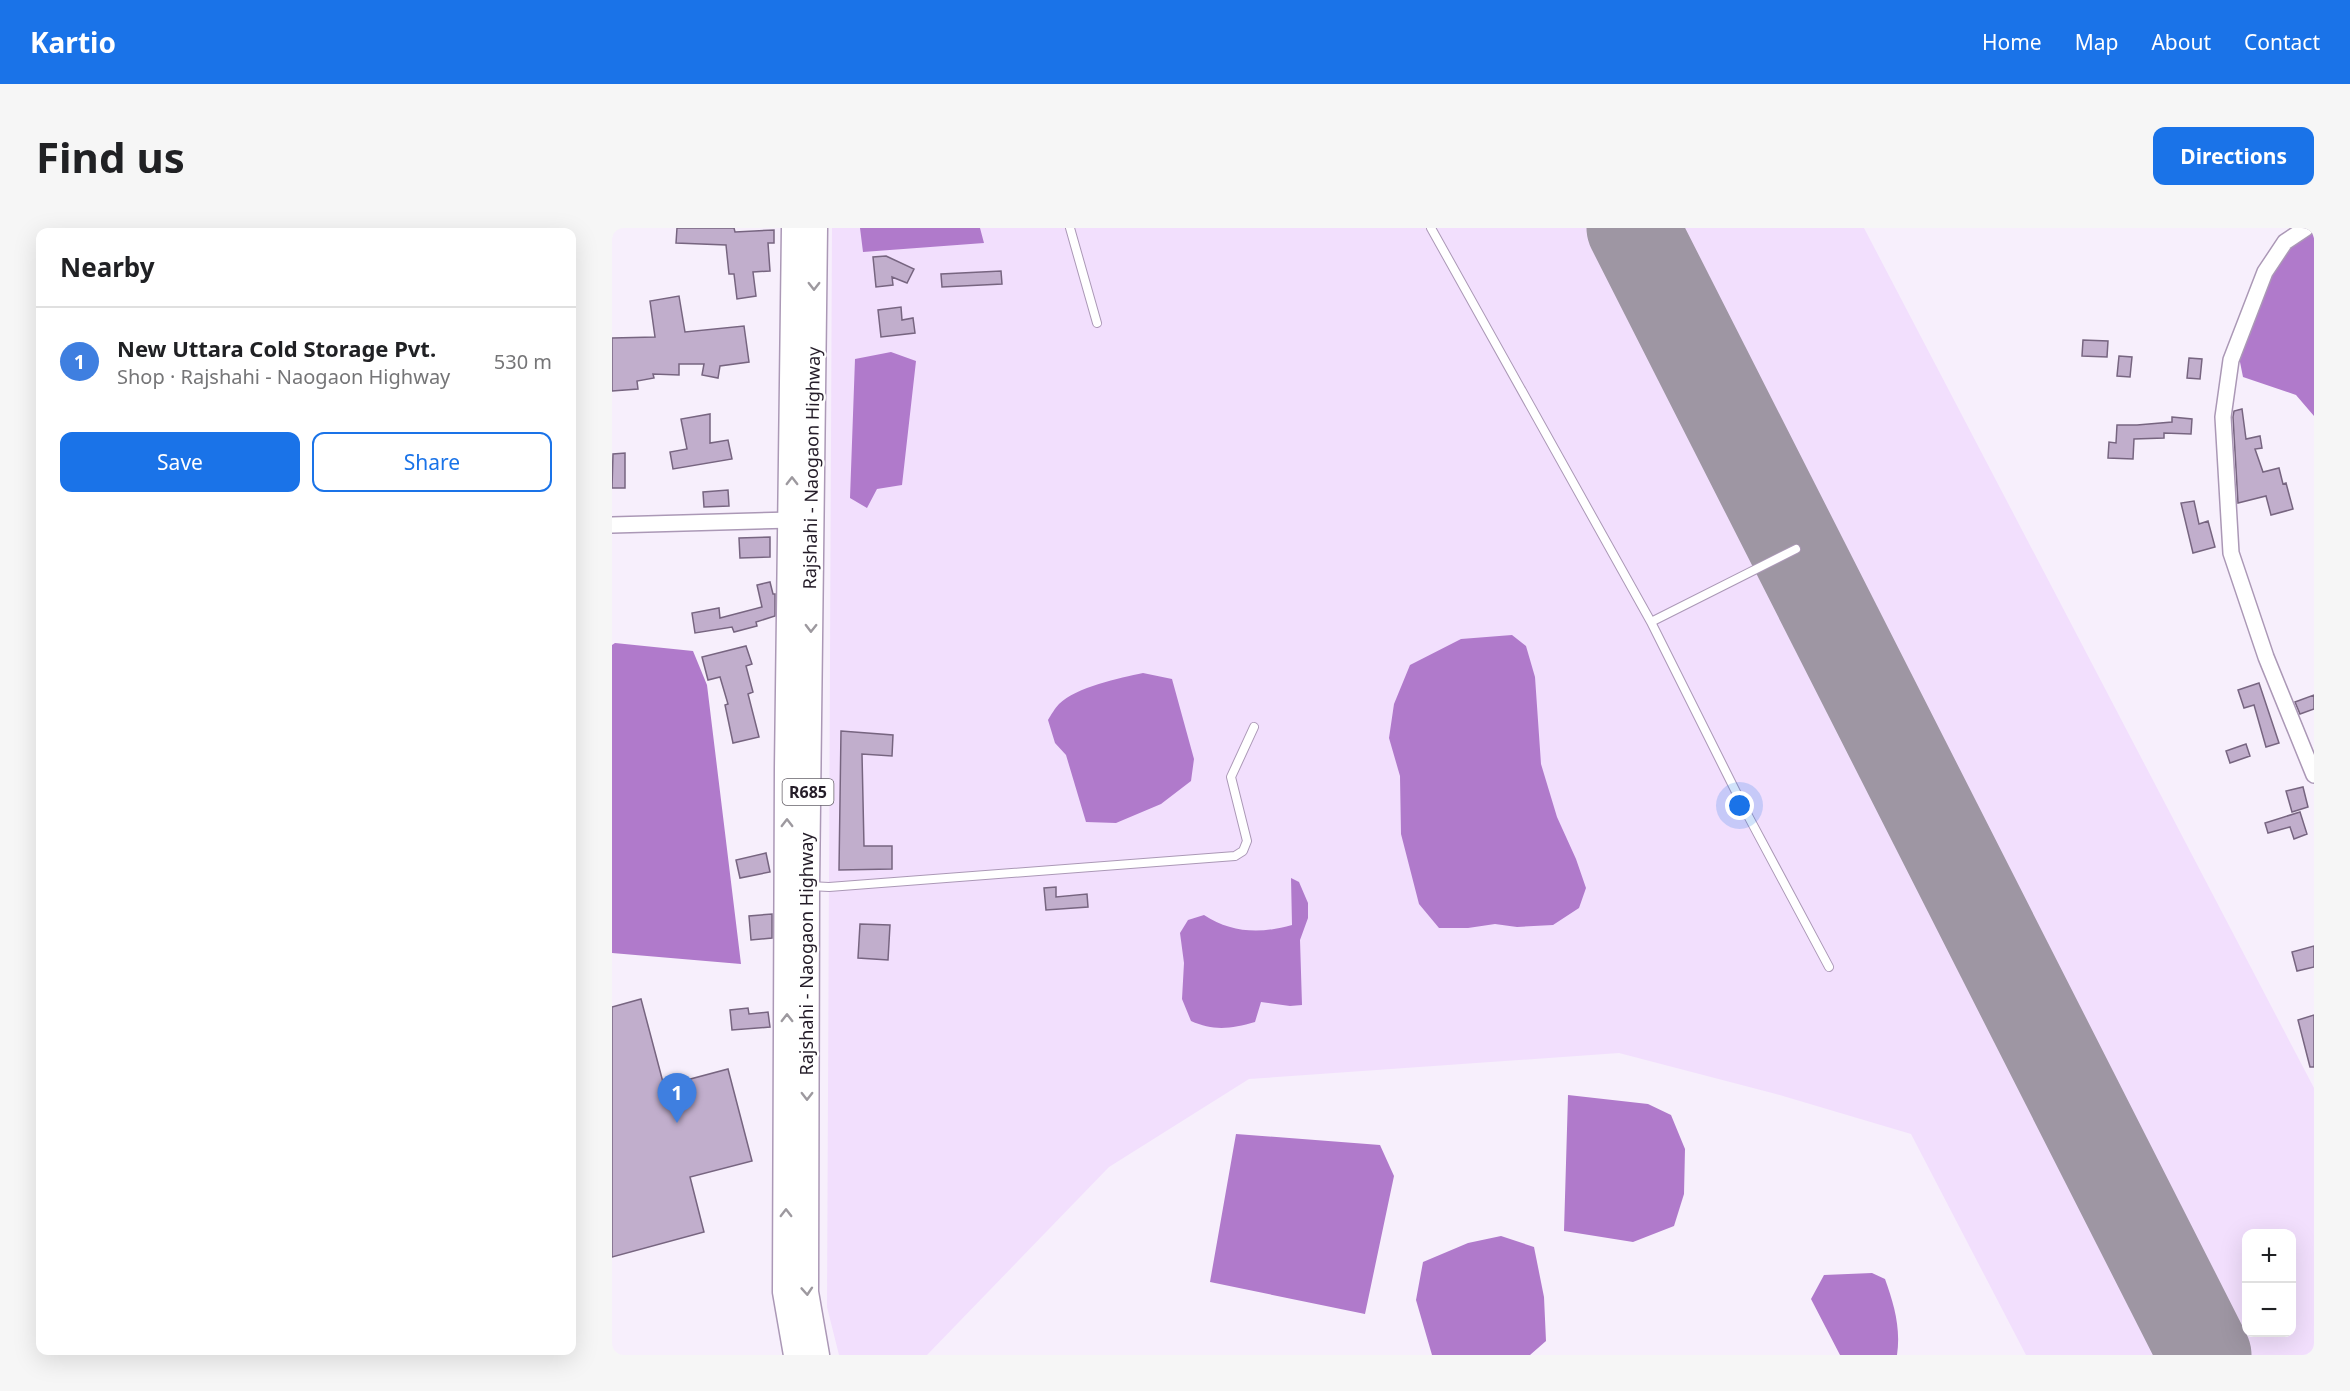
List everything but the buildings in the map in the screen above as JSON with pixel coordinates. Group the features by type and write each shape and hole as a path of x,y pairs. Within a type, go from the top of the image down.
{"main road":[{"name":"Rajshahi - Naogaon Highway","path":"794,228 787,768 785,1292 796,1355"},
{"name":"Rajshahi - Naogaon Highway","path":"815,228 807,886 806,1292 817,1355"}],"street":[{"path":"2306,228 2285,242 2265,272 2231,360 2223,417 2231,553 2266,657 2314,775"},
{"path":"612,525 792,520"}],"lane":[{"path":"1070,228 1097,323"},
{"path":"1431,228 1651,622 1744,810 1829,967"},
{"path":"1651,622 1796,549"},
{"path":"807,886 830,887 1235,856 1243,851 1246,841 1231,777 1254,727"}],"shaded area":[{"path":"832,228 1864,228 2314,1088 2314,1355 2026,1355 1911,1134 1776,1094 1619,1053 1249,1079 1109,1167 927,1355 839,1355 827,1307"},
{"path":"860,228 980,228 984,243 863,252"},
{"path":"2314,233 2314,416 2296,395 2243,377 2238,352 2274,272 2290,246"},
{"path":"891,352 916,361 902,485 877,489 867,508 850,498 855,359"},
{"path":"1512,635 1526,646 1535,677 1541,764 1557,817 1586,888 1579,908 1553,925 1517,927 1495,924 1468,928 1439,928 1419,904 1401,834 1400,776 1389,738 1394,704 1410,665 1461,639"},
{"path":"615,643 693,651 707,685 741,964 612,953 612,645"},
{"path":"1143,673 1172,679 1194,759 1191,781 1161,804 1116,823 1086,822 1066,755 1055,743 1048,720 1059,704 1076,693 1099,684"},
{"path":"1291,878 1299,882 1308,903 1308,918 1300,940 1302,1005 1290,1006 1261,1002 1255,1022 1238,1026 1215,1028 1191,1021 1182,999 1184,963 1180,933 1188,920 1204,915 1225,925 1258,931 1292,925"},
{"path":"1568,1095 1648,1104 1671,1115 1685,1149 1684,1194 1674,1226 1633,1242 1564,1231"},
{"path":"1236,1134 1380,1145 1394,1176 1365,1314 1210,1282"},
{"path":"1501,1236 1534,1247 1544,1297 1546,1341 1530,1355 1432,1355 1416,1300 1423,1262 1468,1243"},
{"path":"1872,1273 1885,1279 1891,1298 1896,1316 1897,1355 1840,1355 1811,1299 1824,1275"}],"runway":[{"path":"1633,228 2205,1355"}],"place":[{"name":"New Uttara Cold Storage Pvt.","path":"677,1123"}]}
